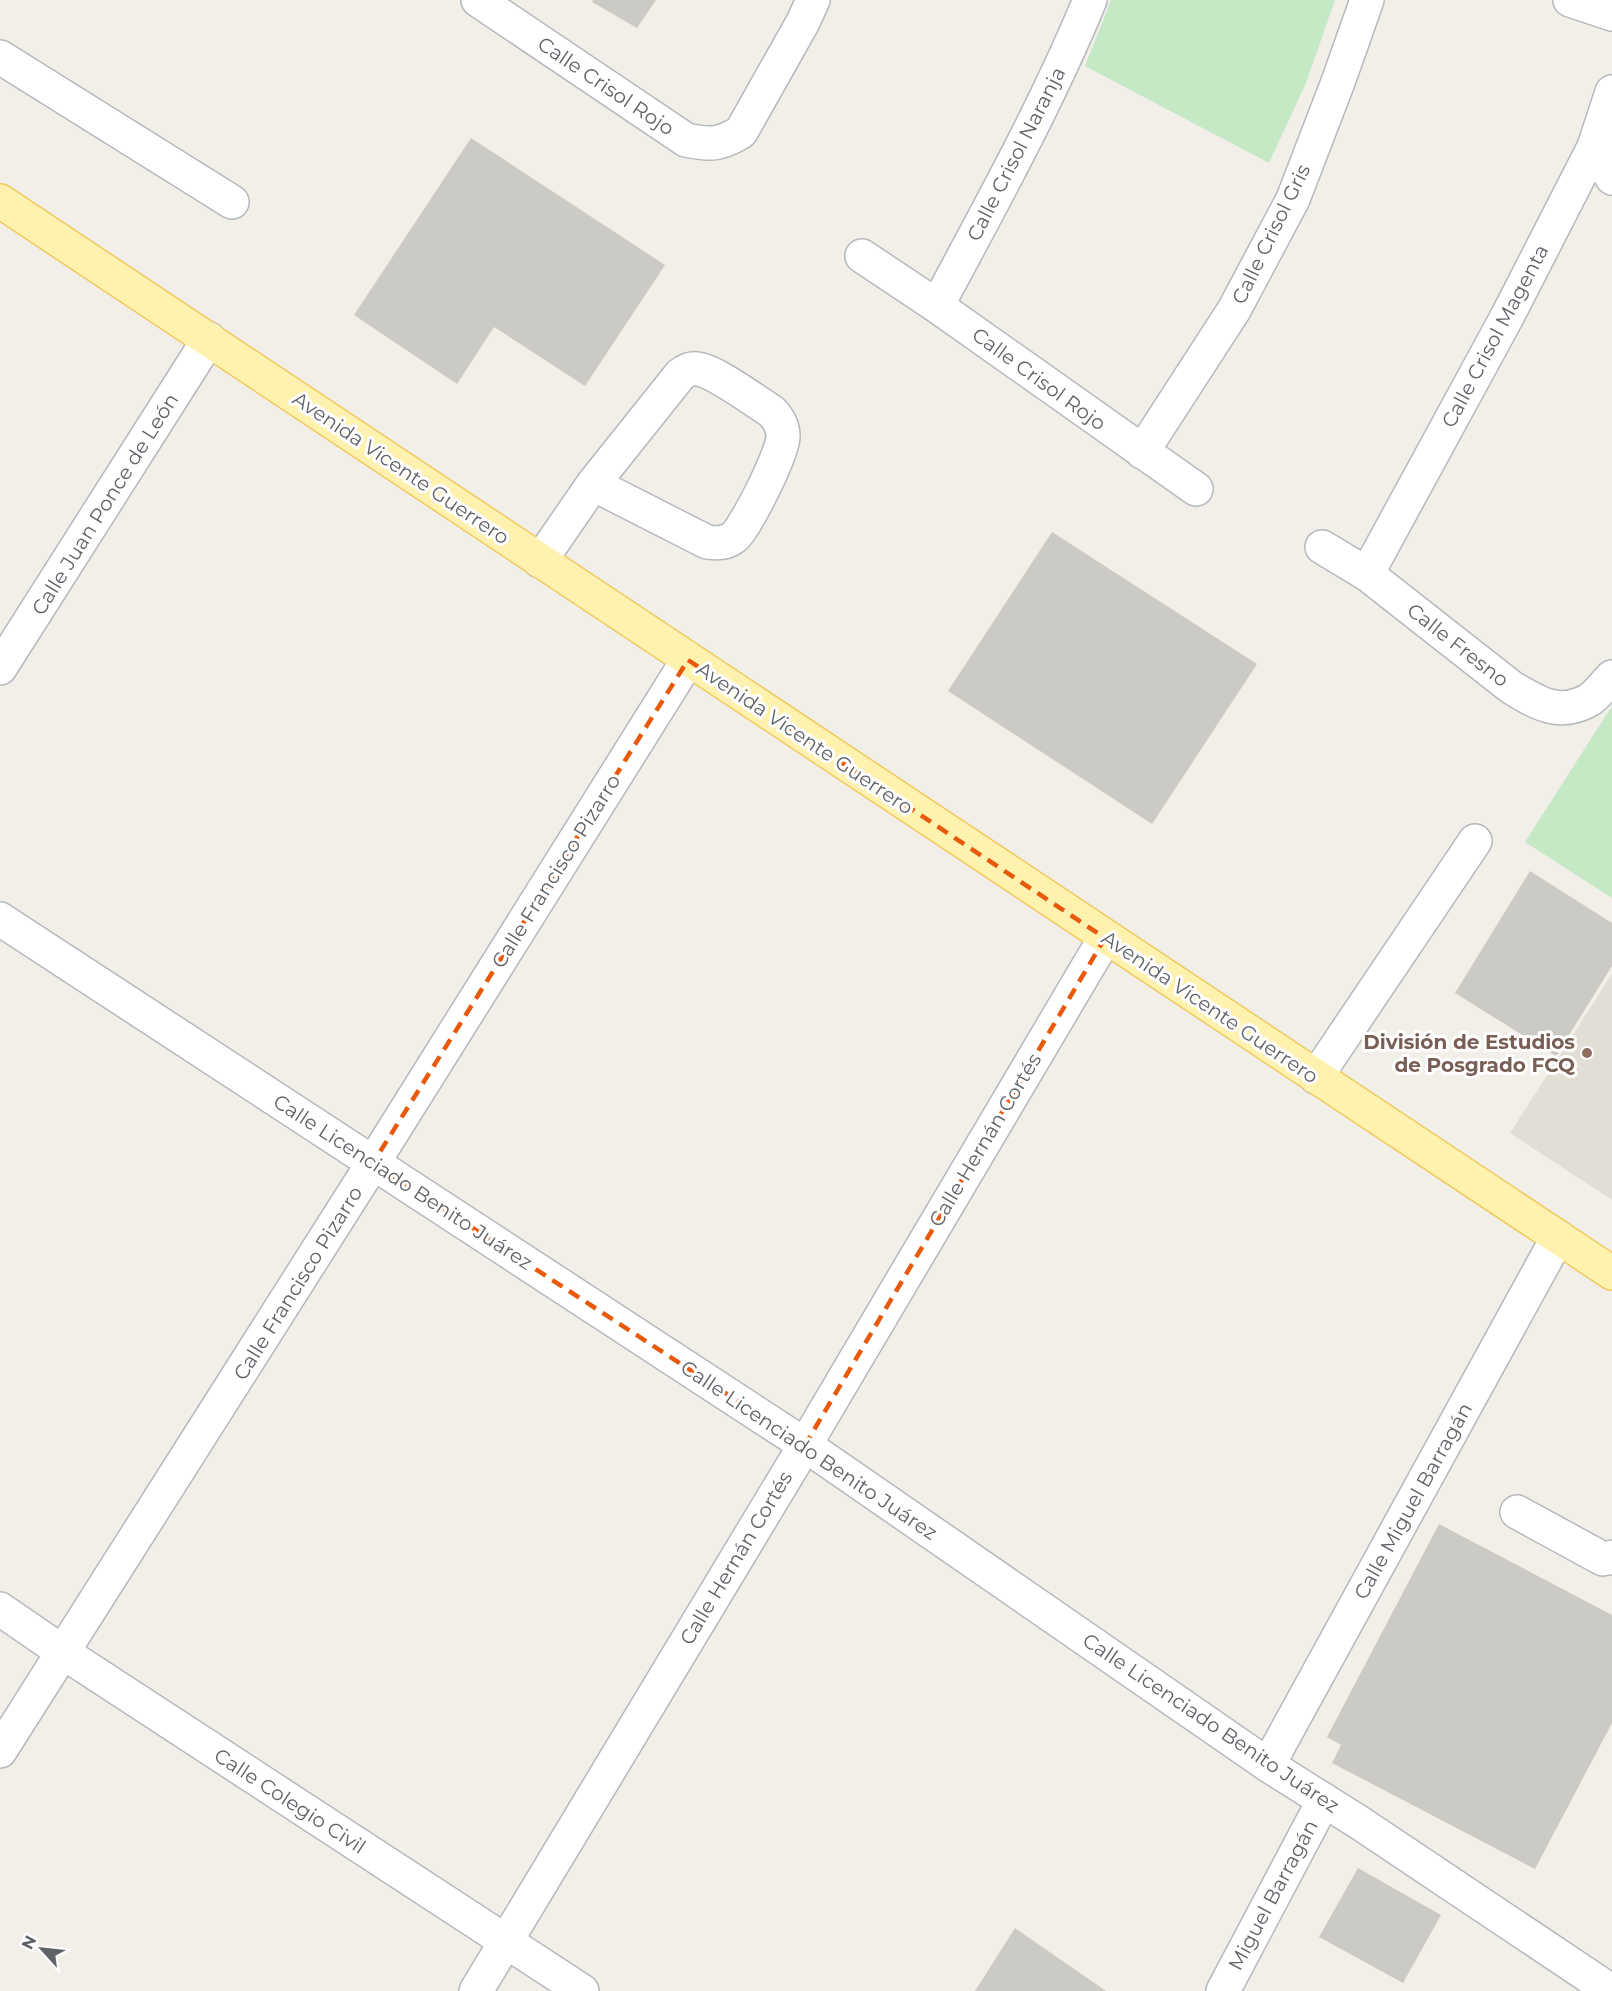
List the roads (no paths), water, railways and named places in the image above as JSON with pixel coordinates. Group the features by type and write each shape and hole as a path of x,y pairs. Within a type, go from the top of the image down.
{"main road":[{"name":"Avenida Vicente Guerrero","path":"0,201 1612,1273"}],"street":[{"name":"Calle Crisol Rojo","path":"493,4 686,140 714,144 726,141 741,132 813,0"},
{"name":"Calle Crisol Naranja","path":"936,306 1020,153 1072,45 1090,0"},
{"name":"Calle Crisol Gris","path":"1142,452 1234,310 1293,199 1367,0"},
{"path":"1570,0 1612,14"},
{"path":"0,57 232,202"},
{"name":"Calle Crisol Magenta","path":"1367,574 1508,315 1594,147 1612,92"},
{"path":"1594,147 1612,178"},
{"name":"Calle Crisol Rojo","path":"862,256 1196,489"},
{"name":"Calle Juan Ponce de León","path":"0,668 209,339"},
{"path":"540,561 593,484 686,370 693,368 706,371 771,411 778,418 781,426 782,447 742,529 733,538 720,544 707,542 593,484"},
{"name":"Calle Fresno","path":"1322,547 1367,574 1511,687 1534,701 1553,708 1568,708 1590,699 1612,677"},
{"name":"Calle Francisco Pizarro","path":"0,1751 64,1653 688,660"},
{"path":"1316,1077 1475,841"},
{"name":"Calle Licenciado Benito Juárez","path":"0,919 805,1445 1269,1765 1324,1800 1574,1981 1611,1991"},
{"name":"Calle Hernán Cortés","path":"476,1991 805,1445 1105,938"},
{"name":"Calle Miguel Barragán","path":"1269,1765 1558,1237"},
{"path":"1516,1512 1603,1559 1612,1557"},
{"name":"Calle Colegio Civil","path":"0,1609 582,1991"},
{"name":"Miguel Barragán","path":"1223,1991 1324,1800"}],"place":[{"name":"División de Estudios de Posgrado FCQ","path":"1587,1053"}]}
